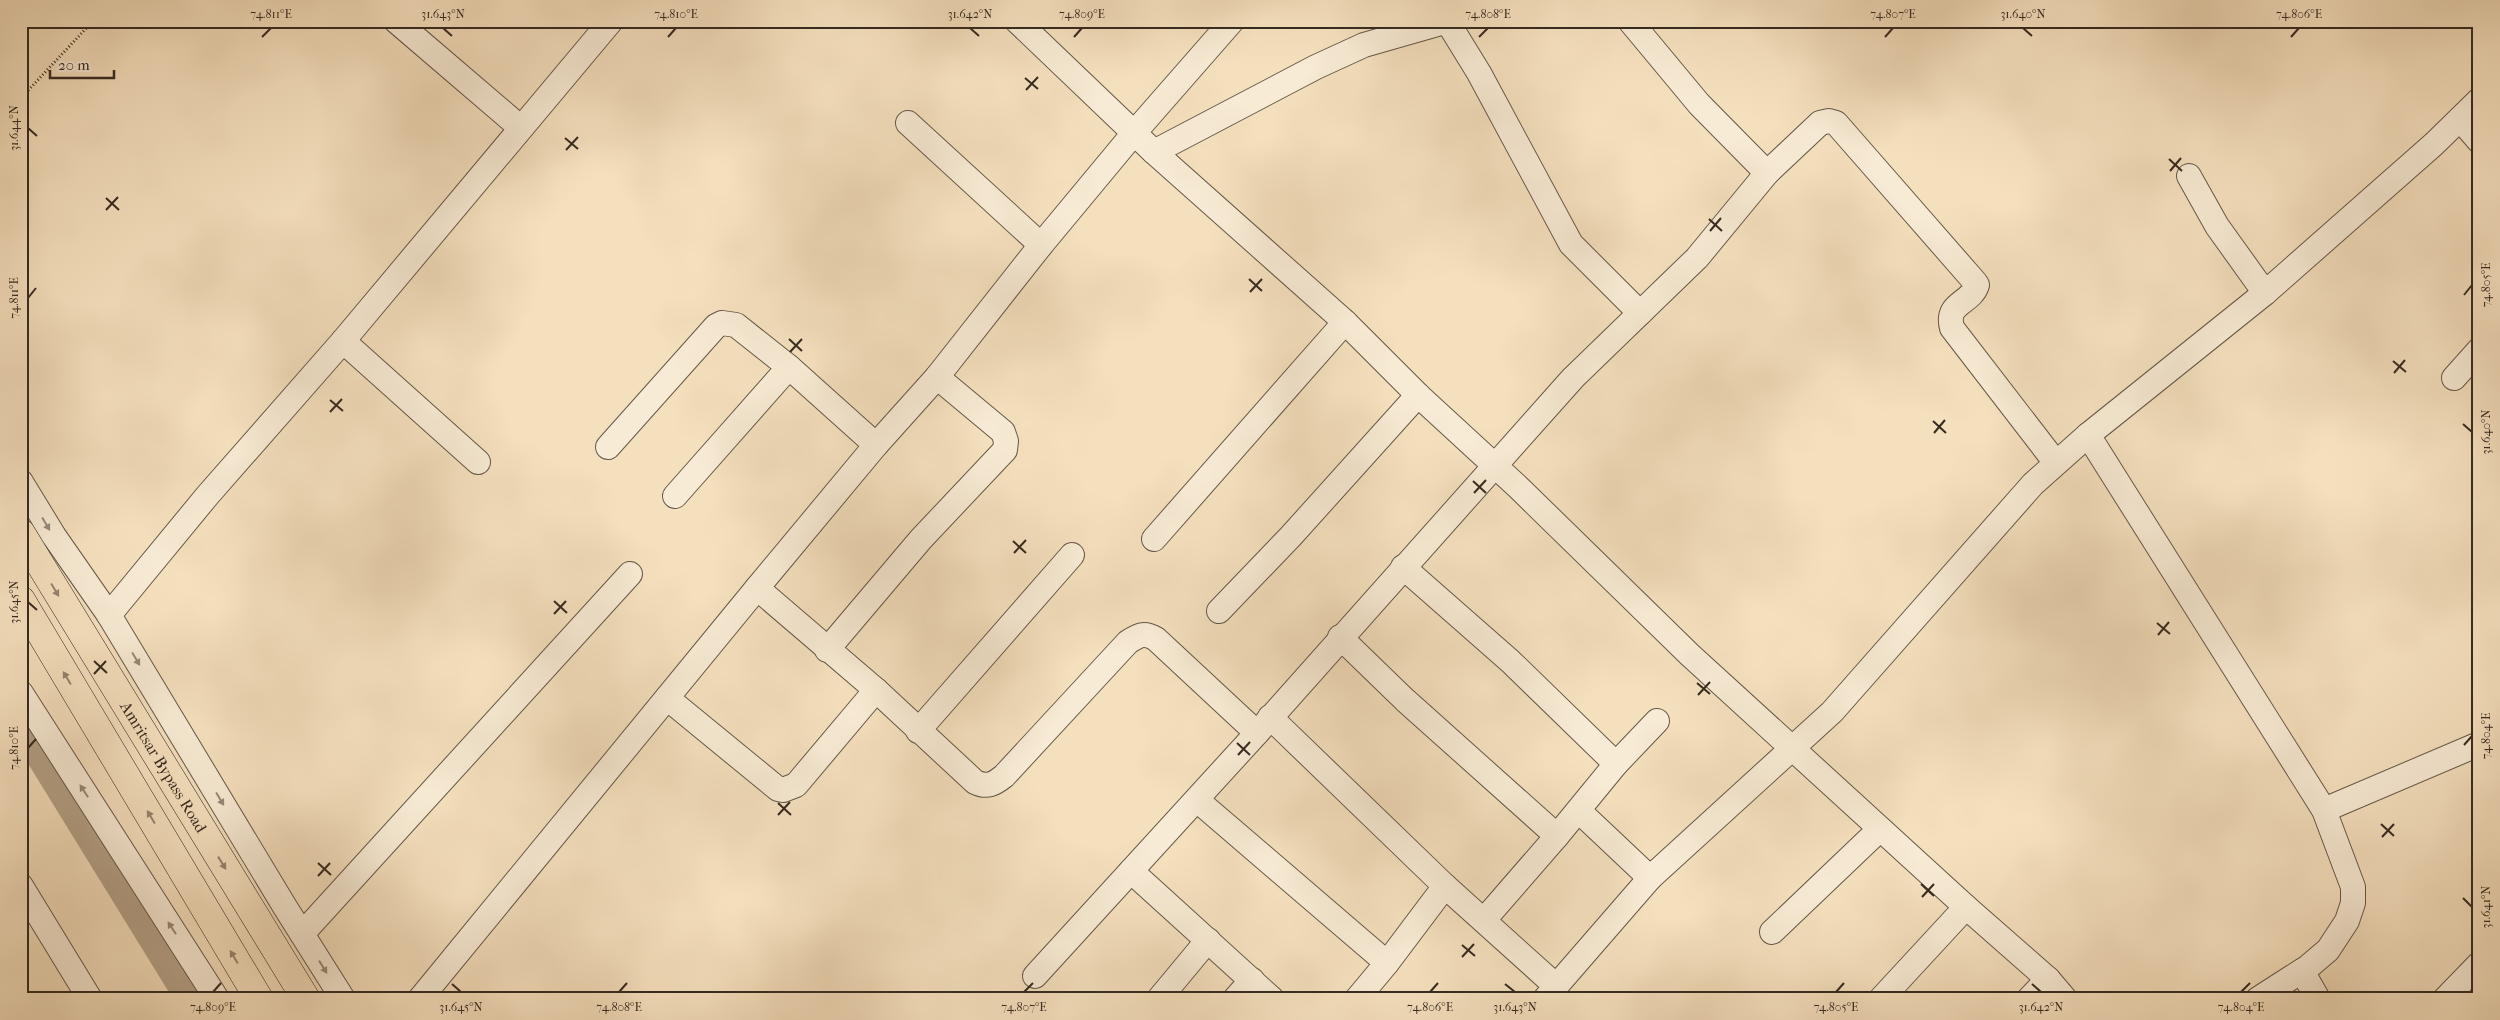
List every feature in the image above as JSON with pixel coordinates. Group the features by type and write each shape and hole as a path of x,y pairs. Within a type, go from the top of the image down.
{"highway":[{"name":"Amritsar Bypass Road","path":"21,534 306,999"},
{"path":"21,600 259,999"}],"street":[{"path":"396,21 521,128"},
{"path":"109,615 208,496 343,341 611,21"},
{"path":"1017,21 1154,152 1345,322 1418,395 1518,487 1690,655 1966,908 2048,980 2065,999"},
{"path":"420,999 756,588 876,445 937,377 1041,245 1134,133 1232,21"},
{"path":"1154,152 1316,67 1364,45 1447,21 1479,73 1571,244 1640,313"},
{"path":"1630,21 1699,104 1767,173"},
{"path":"756,588 876,690 918,731 983,786 990,785 1004,776 1128,642 1140,634 1148,634 1263,725 1484,920 1551,992 1650,878 1832,712 2033,484 2088,435 2265,293 2479,100"},
{"path":"2460,119 2479,141"},
{"path":"1035,976 1197,800 1340,637 1573,378 1697,258 1767,173 1820,123 1829,121 1836,124 1975,282 1977,285 1974,291 1950,316 1952,328 2056,463"},
{"path":"908,123 1041,245"},
{"path":"2189,176 2217,226 2265,293"},
{"path":"608,447 716,326 722,322 736,325 789,367 876,445"},
{"path":"1154,539 1236,443 1345,322"},
{"path":"343,341 478,462"},
{"path":"2454,378 2479,350"},
{"path":"675,496 789,367"},
{"path":"827,650 921,539 1004,450 1006,441 1003,432 937,377"},
{"path":"1219,611 1291,536 1418,395"},
{"path":"2088,435 2324,810 2354,887 2353,903 2341,933 2328,950 2302,971 2258,999"},
{"path":"21,482 54,536 109,615 343,999"},
{"path":"918,731 1072,555"},
{"path":"1403,567 1510,662 1616,764"},
{"path":"302,934 630,574"},
{"path":"1340,637 1405,700 1557,836"},
{"path":"667,698 778,789 784,790 796,785 876,690"},
{"path":"21,693 217,999"},
{"path":"1484,920 1578,812 1616,764 1657,720"},
{"path":"2324,810 2479,744"},
{"path":"1197,800 1387,963"},
{"path":"1578,812 1650,878"},
{"path":"1772,932 1880,829"},
{"path":"1131,871 1272,999"},
{"path":"21,886 90,999"},
{"path":"1357,999 1387,963 1445,886"},
{"path":"1881,999 1966,908"},
{"path":"1159,999 1208,940"},
{"path":"2444,999 2479,964"},
{"path":"2302,971 2318,999"},
{"path":"1236,999 1252,980"},
{"path":"2029,999 2048,980"}],"path":[{"path":"21,98 93,21"}],"waterway":[{"path":"21,715 196,999"}]}
